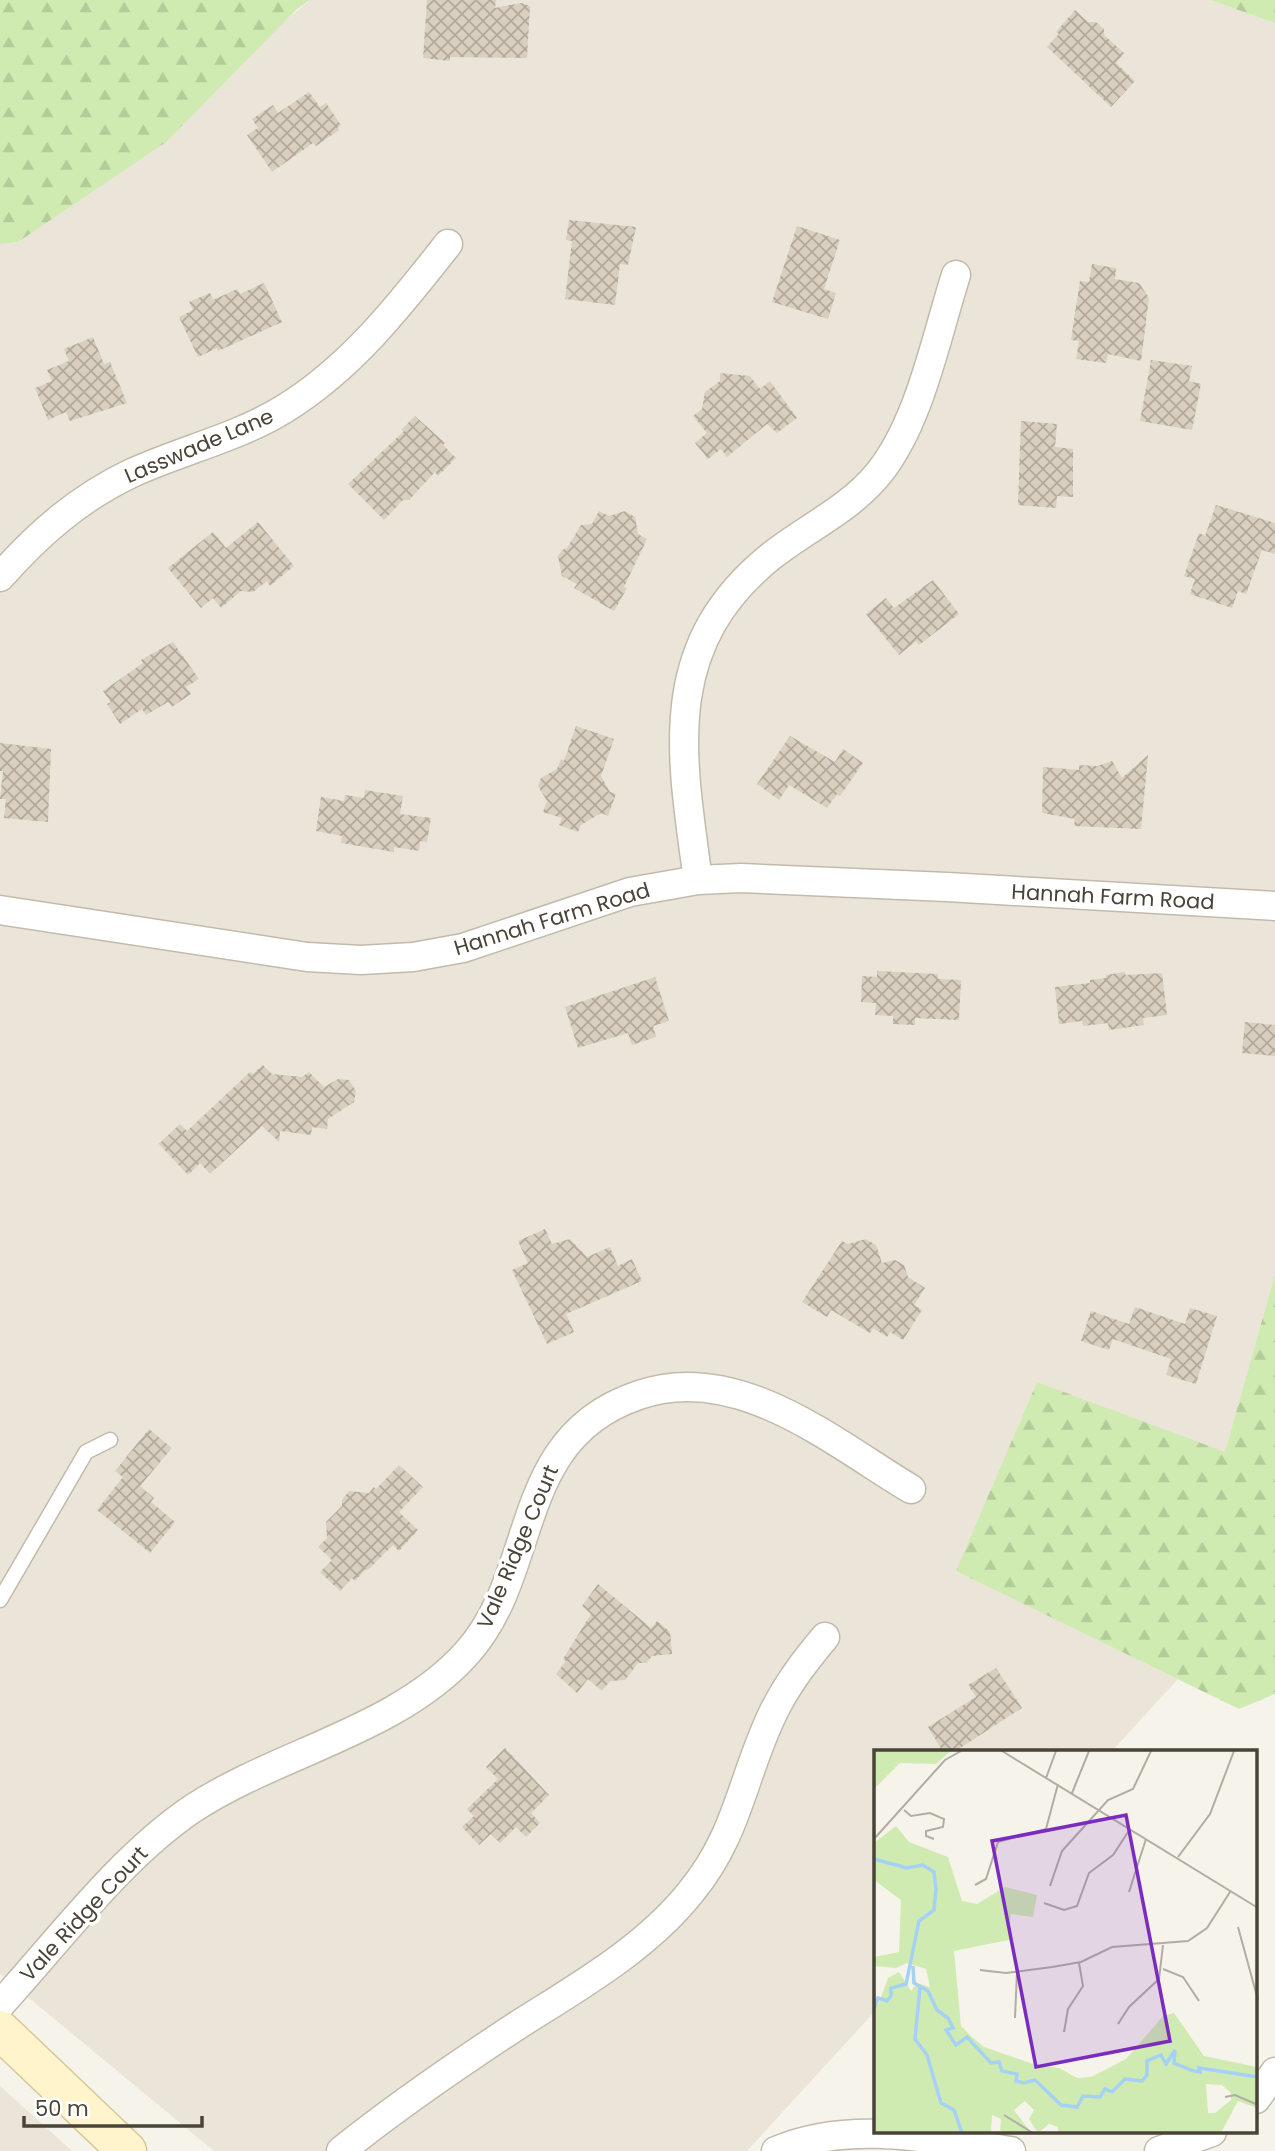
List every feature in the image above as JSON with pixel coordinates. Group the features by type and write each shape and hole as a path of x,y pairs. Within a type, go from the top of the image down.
{"main road":[{"path":"0,2030 127,2151"}],"street":[{"name":"Lasswade Lane","path":"0,577 28,545 94,493 134,472 228,437 283,410 318,386 357,351 448,244"},
{"path":"698,880 687,803 683,728 685,695 707,630 734,593 764,562 828,518 879,473 897,446 911,415 956,275"},
{"name":"Hannah Farm Road","path":"0,910 307,957 361,960 413,957 463,948 630,892 698,880 740,878 934,886 1275,906"},
{"name":"Vale Ridge Court","path":"0,2005 125,1867 192,1810 255,1775 400,1708 443,1680 478,1641 500,1597 538,1490 558,1455 588,1420 614,1405 641,1394 687,1385 737,1392 780,1411 911,1489"},
{"path":"341,2151 401,2103 607,1968 652,1932 689,1895 715,1861 730,1833 774,1712 797,1670 825,1637"},
{"path":"1258,2096 1275,2072"},
{"path":"776,2151 799,2141 828,2135 874,2134"},
{"path":"878,2134 1010,2151"},
{"path":"1159,2151 1206,2134"}],"lane":[{"path":"0,1600 86,1452 110,1440"}],"shaded area":[{"path":"310,0 1210,0 1275,23 1275,1274 1225,1453 1037,1382 957,1571 1178,1679 1113,1750 874,1750 874,2012 747,2151 214,2151 0,1974 0,244 18,242"},
{"path":"0,2086 72,2151 0,2151"}],"green space":[{"path":"0,0 310,0 297,9 166,142 18,242 0,244"},
{"path":"1210,0 1275,0 1275,23"},
{"path":"1275,1274 1275,1694 1239,1709 956,1571 1037,1382 1225,1452"}],"building":[{"path":"427,0 496,0 495,8 521,3 530,6 527,58 450,57 450,61 423,58"},
{"path":"1075,10 1088,22 1096,22 1104,29 1104,35 1124,53 1116,63 1135,81 1111,107 1047,47"},
{"path":"309,92 320,107 326,103 341,125 337,128 339,130 316,146 313,143 272,172 247,135 258,128 252,119 273,105 278,113"},
{"path":"569,220 636,227 628,265 620,264 615,305 565,299 572,241 566,240"},
{"path":"797,226 840,240 824,289 836,293 828,319 772,302"},
{"path":"1092,264 1116,268 1115,279 1139,283 1149,298 1141,361 1108,354 1106,363 1076,359 1079,341 1071,340 1080,281 1089,282"},
{"path":"264,283 282,322 218,351 217,348 198,357 179,317 193,310 189,302 210,293 213,300 237,289 240,294"},
{"path":"93,337 104,364 110,362 127,403 70,421 66,412 48,420 35,388 52,381 47,370 69,361 64,349"},
{"path":"1151,360 1192,366 1189,381 1201,384 1192,430 1140,421"},
{"path":"720,373 750,376 760,389 770,381 797,418 777,433 767,424 727,457 721,449 708,459 695,443 707,433 693,416 702,409 705,392 720,381"},
{"path":"415,416 445,443 443,445 456,458 438,476 435,472 409,500 403,500 384,520 348,484 404,431 402,429"},
{"path":"1021,421 1057,424 1055,447 1073,449 1073,497 1057,496 1056,508 1018,505"},
{"path":"1216,505 1275,523 1275,554 1262,550 1246,594 1238,591 1232,608 1190,594 1195,579 1184,576 1199,533 1205,536"},
{"path":"599,511 609,516 625,511 635,517 638,534 647,539 624,587 627,588 614,611 574,588 577,584 562,576 558,556 567,548 581,525 592,524"},
{"path":"258,522 294,566 270,586 267,581 253,592 241,591 221,608 213,598 201,608 168,568 213,532 226,548"},
{"path":"933,580 959,614 919,645 916,641 899,655 866,614 886,598 894,608"},
{"path":"173,642 199,679 186,687 191,694 172,707 168,702 146,715 142,709 120,724 107,704 111,702 103,691 143,663 141,660"},
{"path":"576,726 614,739 601,776 610,792 616,794 608,816 601,813 581,825 578,832 559,825 562,818 543,812 547,801 538,786 541,778 557,769 561,759 564,761"},
{"path":"790,736 835,762 843,749 863,763 840,796 837,794 827,808 789,785 779,800 757,784"},
{"path":"0,743 51,749 48,822 4,818 6,799 0,799 3,771 0,771"},
{"path":"1148,755 1141,829 1074,826 1075,819 1042,813 1043,767 1079,770 1079,765 1097,766 1112,761 1122,778"},
{"path":"365,790 403,796 400,814 431,818 427,842 420,841 419,851 394,847 394,852 341,843 342,836 316,831 321,797 344,801 345,795 364,798"},
{"path":"877,971 938,974 938,979 961,980 959,1020 915,1018 915,1025 893,1024 893,1016 875,1015 876,1003 861,1002 862,976 877,977"},
{"path":"1125,972 1125,975 1162,973 1167,1015 1143,1018 1144,1025 1109,1030 1108,1023 1083,1026 1082,1021 1059,1024 1055,987 1090,983 1090,980"},
{"path":"655,977 669,1021 653,1026 656,1037 632,1045 628,1033 578,1048 565,1007"},
{"path":"1245,1022 1275,1025 1275,1056 1242,1053"},
{"path":"263,1065 272,1074 302,1077 309,1072 324,1087 338,1079 349,1080 356,1091 354,1102 328,1119 327,1129 312,1127 311,1135 280,1131 279,1142 262,1126 210,1174 200,1163 188,1175 159,1144 180,1124 187,1131 250,1072 253,1074"},
{"path":"545,1229 552,1244 570,1239 587,1257 610,1247 618,1266 632,1259 642,1281 566,1314 574,1332 547,1344 512,1270 528,1263 518,1241"},
{"path":"866,1239 876,1245 882,1263 895,1260 904,1265 908,1277 925,1288 914,1305 922,1310 903,1340 890,1332 887,1337 873,1328 870,1333 831,1310 827,1317 802,1302 842,1241 848,1244"},
{"path":"1135,1307 1185,1324 1190,1308 1217,1316 1196,1384 1166,1375 1171,1359 1113,1339 1109,1350 1081,1341 1091,1311 1129,1324"},
{"path":"149,1429 172,1448 140,1486 154,1498 151,1502 175,1522 150,1553 97,1510 123,1477 115,1471"},
{"path":"399,1465 423,1487 399,1512 418,1530 399,1551 393,1545 368,1570 355,1581 352,1578 340,1591 320,1572 332,1560 318,1547 327,1538 326,1522 342,1506 342,1500 349,1491 369,1493"},
{"path":"598,1584 651,1628 657,1621 670,1632 672,1654 652,1656 646,1663 638,1663 625,1680 610,1681 602,1691 588,1679 577,1693 556,1674 591,1614 582,1606"},
{"path":"996,1668 1022,1708 957,1750 942,1750 928,1727 976,1697 968,1685"},
{"path":"505,1748 549,1795 531,1813 540,1823 526,1837 516,1827 500,1843 491,1834 479,1845 462,1827 474,1816 467,1809 498,1779 486,1767"}]}
